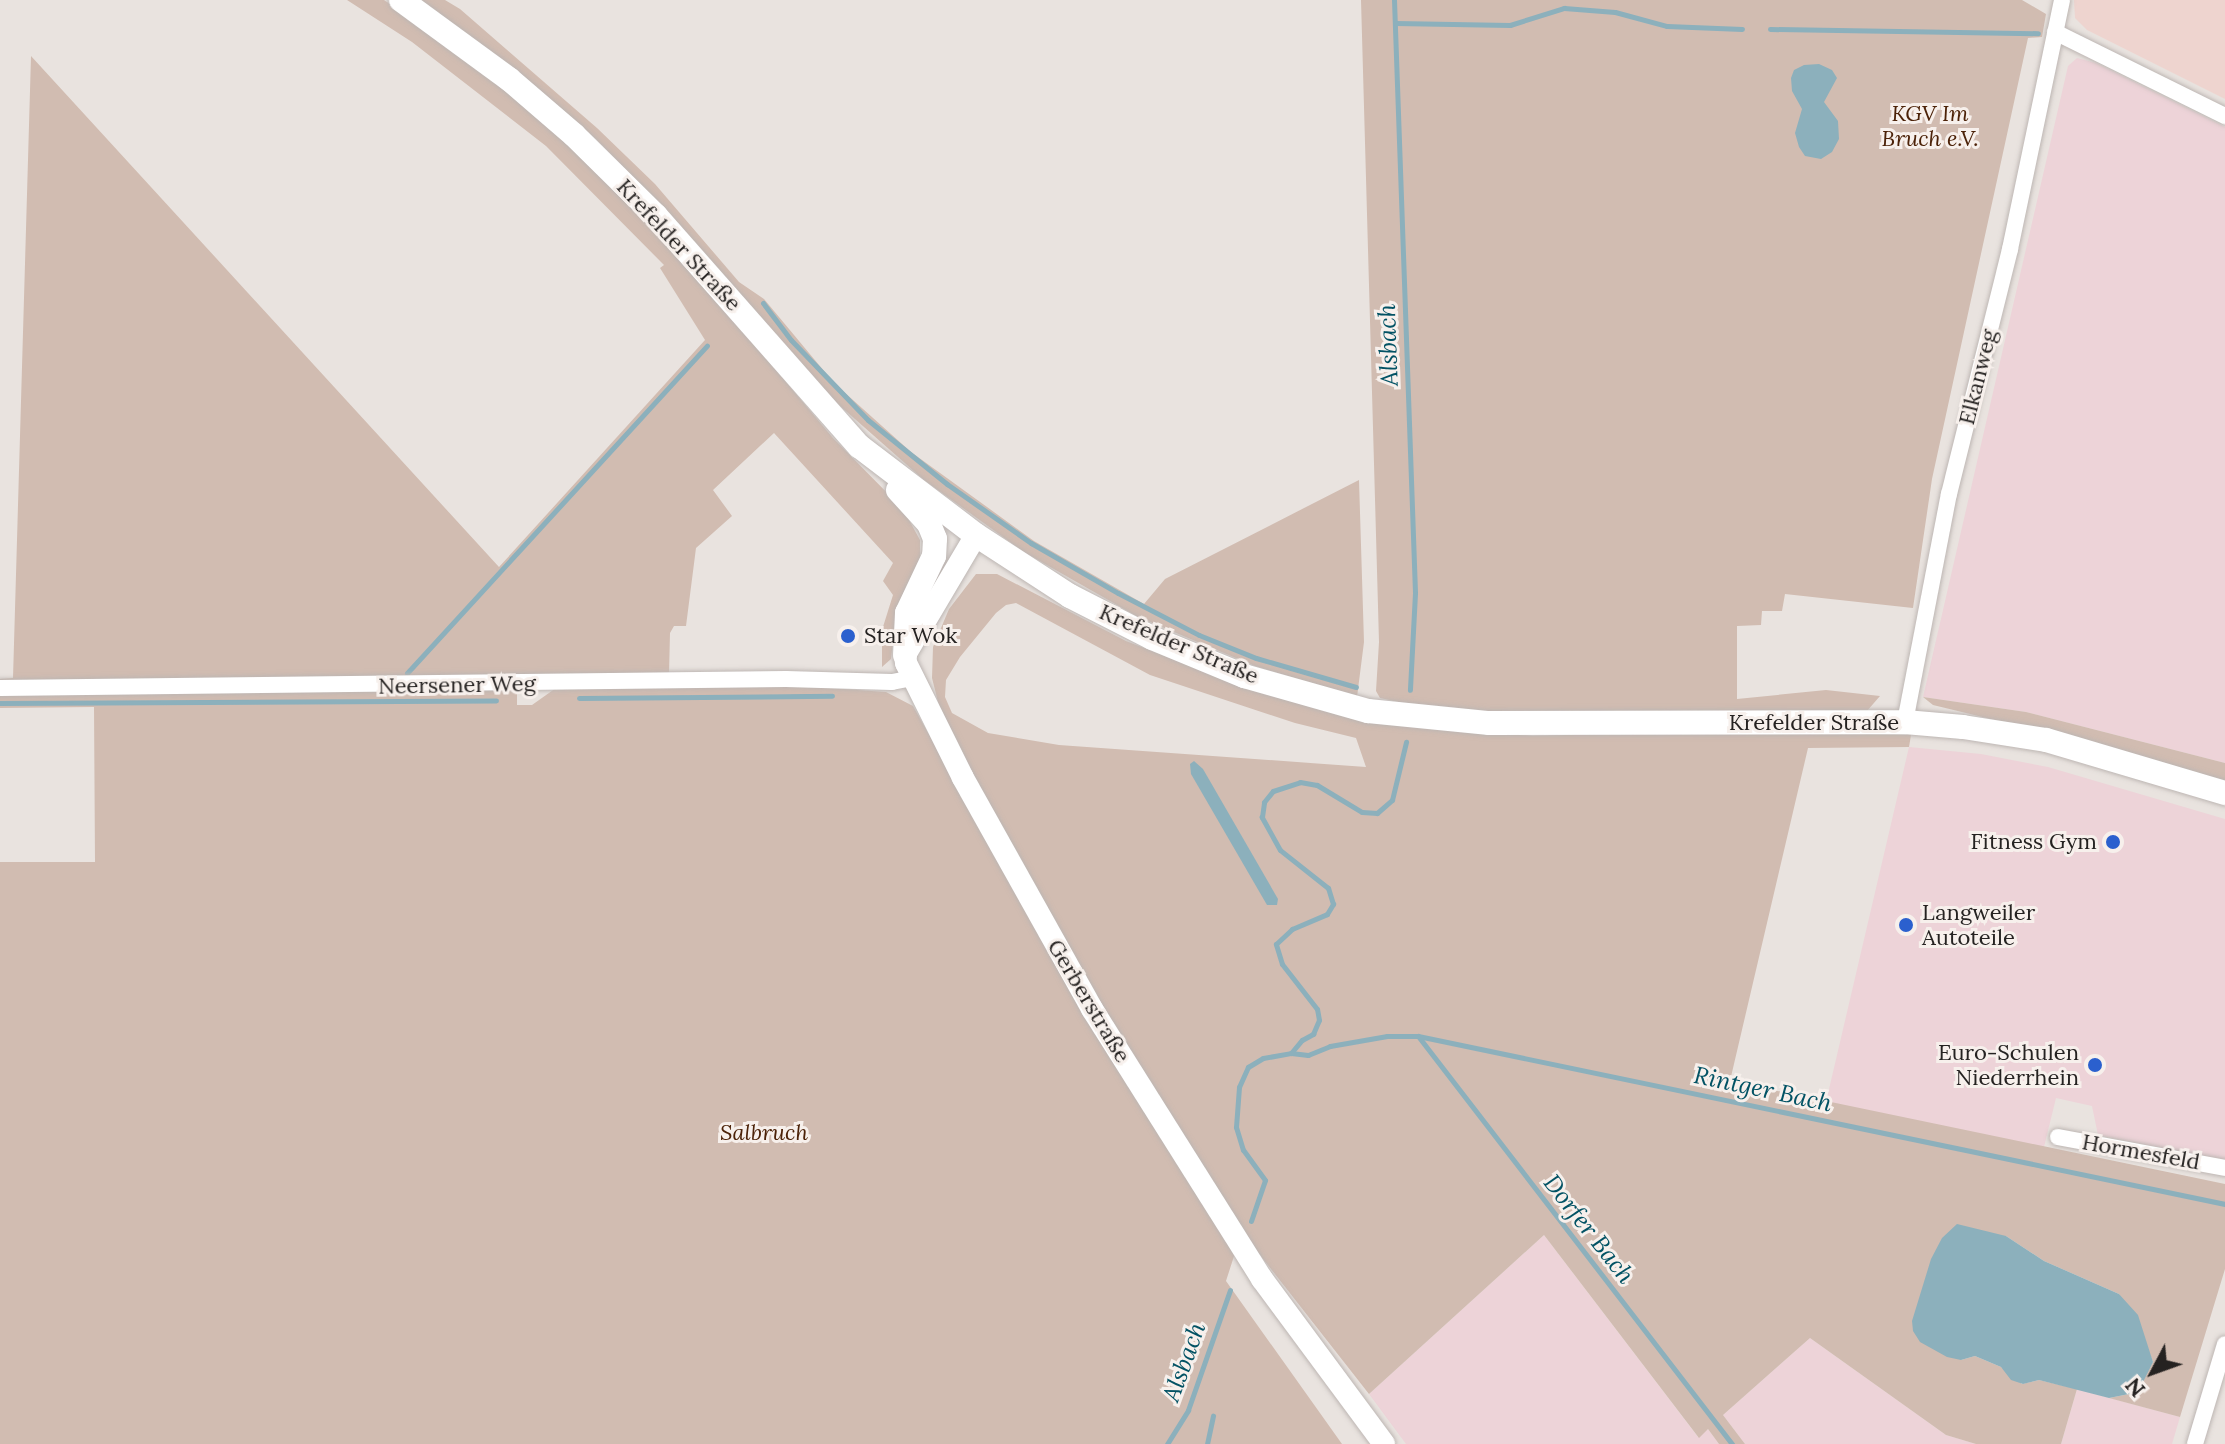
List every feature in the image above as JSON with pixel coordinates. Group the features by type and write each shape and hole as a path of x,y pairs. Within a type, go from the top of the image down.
{"main road":[{"name":"Krefelder Straße","path":"401,0 509,79 574,135 656,216 859,446 976,535 1070,596 1152,638 1244,676 1368,711 1489,723 1905,722 1963,727 2046,740 2225,793"},
{"path":"859,446 929,524 935,539 934,556 907,613 909,666"}],"street":[{"name":"Elkanweg","path":"1905,722 1949,494 2010,249 2062,0"},
{"path":"2055,32 2225,116"},
{"path":"909,666 976,535"},
{"name":"Neersener Weg","path":"0,688 786,679 892,682 909,666"},
{"name":"Gerberstraße","path":"909,666 963,778 1092,1009 1262,1279 1384,1444"},
{"name":"Hormesfeld","path":"2058,1137 2225,1168"},
{"path":"2195,1444 2225,1344"}],"shaded area":[{"path":"2074,0 2225,0 2225,99 2087,30 2075,18"},
{"path":"2077,58 2096,63 2225,127 2225,763 2026,712 1923,697 2068,66"},
{"path":"1909,747 1981,754 2048,767 2225,819 2225,1161 2098,1135 2092,1106 2056,1098 2044,1147 1826,1102"},
{"path":"1544,1235 1698,1437 1708,1429 1719,1444 1406,1444 1369,1394"},
{"path":"1810,1338 1946,1435 1976,1444 1745,1444 1723,1415"},
{"path":"2077,1389 2180,1417 2172,1444 2061,1444"}],"green space":[{"path":"347,0 384,0 433,33 554,128 670,244 833,438 903,509 920,540 920,562 895,624 891,659 882,667 882,630 893,595 883,581 893,563 774,433 713,490 732,516 696,548 686,626 674,626 670,633 669,674 0,685 0,679 13,678 31,56 499,567 705,340 660,268 664,265 546,146 412,42"},
{"path":"416,0 445,0 460,9 597,128 655,184 739,282 764,299 834,383 911,452 1034,541 1144,604 1165,579 1359,480 1364,642 1357,697 1255,666 1138,617 1024,552 924,480 813,382 677,222 596,139 496,56"},
{"name":"KGV Im Bruch e.V.","path":"1361,0 2022,0 2046,14 2042,37 2028,38 1932,479 1913,608 1785,594 1782,611 1762,611 1761,625 1737,626 1737,699 1826,690 1880,696 1867,711 1572,719 1417,706 1380,698 1376,691 1379,642"},
{"path":"976,574 997,574 1126,641 1242,686 1416,727 1533,736 1697,731 1911,735 1909,747 1808,748 1730,1081 2225,1184 2225,1269 2180,1417 2109,1398 2129,1394 2153,1362 2119,1294 2044,1261 2006,1236 1961,1360 1975,1356 2001,1367 2022,1384 2039,1380 2077,1389 2061,1444 1976,1444 1946,1435 1810,1338 1723,1415 1745,1444 1719,1444 1708,1429 1699,1438 1544,1235 1369,1394 1242,1232 1108,1019 1010,845 940,710 932,678 933,647 949,609","holes":["1016,603 1150,675 1295,723 1356,738 1366,767 1059,745 988,733 952,713 945,697 946,680 960,657 996,613 1006,605"]},
{"name":"Salbruch","path":"787,685 886,692 913,706 1090,1024 1235,1253 1226,1281 1342,1444 0,1444 0,862 95,862 94,707 0,708 0,693 503,688 517,694 517,705 532,705 556,688"},
{"path":"1923,697 2026,712 2225,763 2225,783 2093,744 1933,705"}],"water":[{"path":"1819,64 1832,70 1837,78 1824,102 1838,121 1839,139 1832,152 1821,159 1805,156 1799,147 1795,133 1802,109 1792,91 1791,78 1794,70 1804,65"},
{"path":"1194,761 1203,769 1278,899 1277,905 1267,905 1191,774 1190,764"},
{"path":"1957,1224 2006,1236 2044,1261 2119,1294 2138,1315 2153,1362 2143,1382 2129,1394 2109,1398 2039,1380 2023,1384 2011,1380 2001,1367 1975,1356 1961,1360 1947,1357 1920,1342 1913,1331 1912,1321 1931,1259 1942,1238"}],"waterway":[{"name":"Alsbach","path":"1394,0 1415,593 1410,690"},
{"path":"1395,23 1510,25 1564,8 1615,12 1667,26 1742,29"},
{"path":"1770,29 2038,33"},
{"path":"763,303 791,340 868,420 947,484 1031,543 1199,635 1256,658 1356,687"},
{"path":"407,673 707,346"},
{"path":"579,698 832,696"},
{"path":"0,703 496,700"},
{"name":"Alsbach","path":"1251,1221 1265,1180 1243,1150 1236,1127 1239,1087 1248,1067 1263,1058 1291,1053 1302,1040 1313,1034 1319,1020 1317,1009 1282,964 1276,944 1292,929 1327,914 1333,904 1328,888 1280,850 1262,817 1264,802 1273,791 1300,782 1317,785 1362,812 1377,813 1392,800 1406,742"},
{"name":"Rintger Bach","path":"1291,1053 1308,1055 1330,1046 1387,1036 1418,1036 2225,1204"},
{"name":"Dorfer Bach","path":"1418,1036 1732,1444"},
{"name":"Alsbach","path":"1167,1444 1188,1410 1230,1290"},
{"path":"1207,1444 1213,1416"}],"place":[{"name":"Star Wok","path":"848,636"},
{"name":"Fitness Gym","path":"2113,842"},
{"name":"Langweiler Autoteile","path":"1906,925"},
{"name":"Euro-Schulen Niederrhein","path":"2095,1065"}]}
